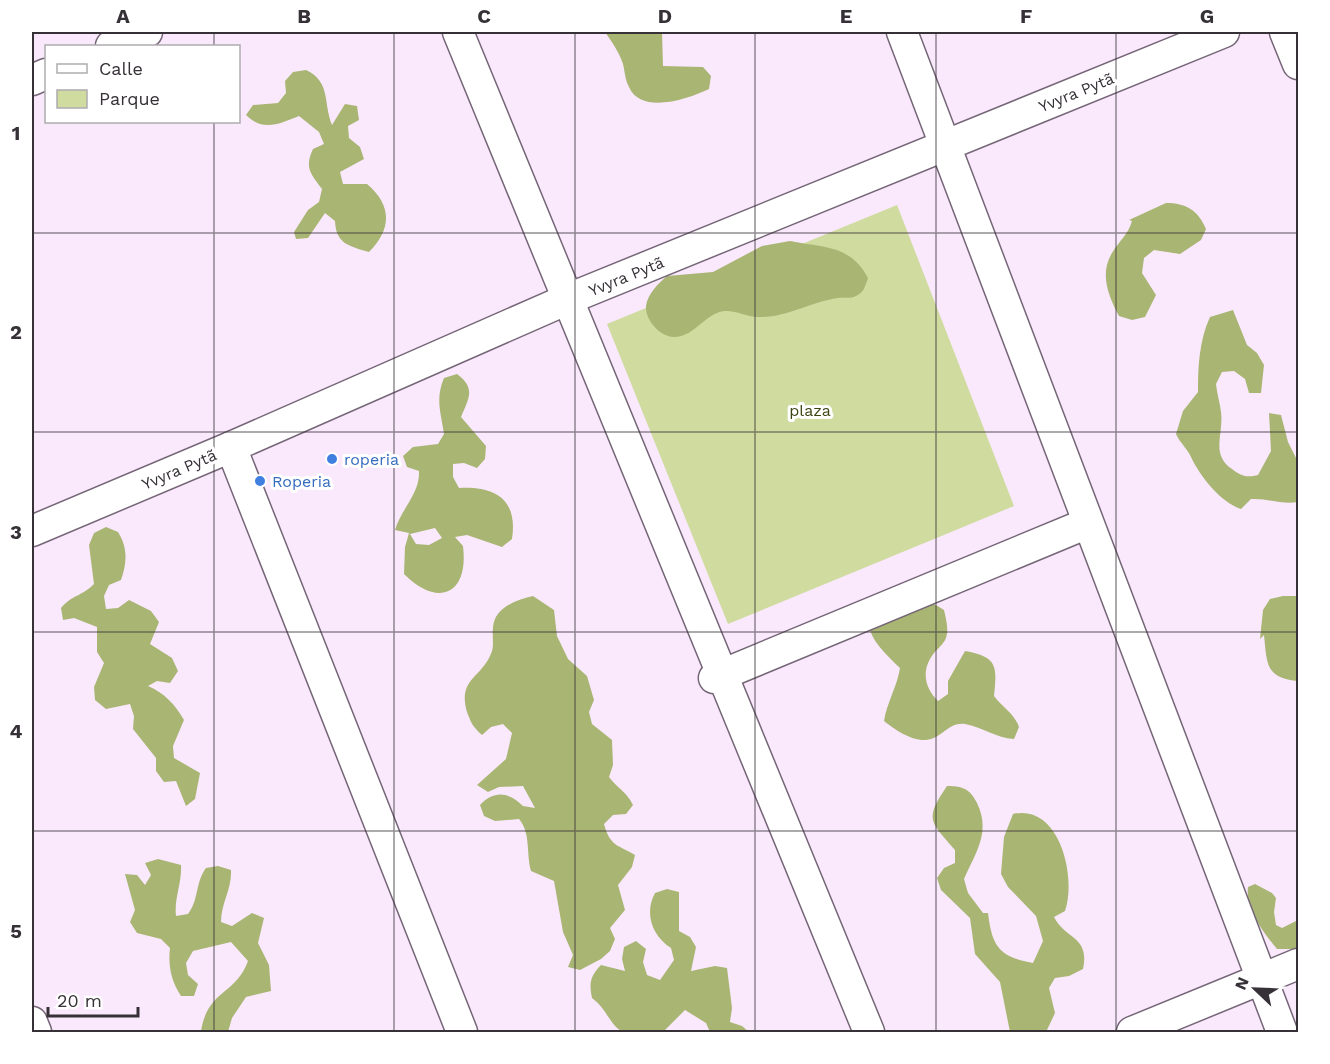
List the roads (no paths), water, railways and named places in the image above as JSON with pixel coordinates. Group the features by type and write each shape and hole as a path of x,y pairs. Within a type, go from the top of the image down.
{"street":[{"path":"114,45 147,32"},
{"path":"458,32 568,299 718,676 869,1032"},
{"path":"902,32 1282,1032"},
{"name":"Yvyra Pytã","path":"32,531 231,447 568,299 1224,32"},
{"path":"1285,32 1299,64"},
{"path":"231,447 462,1032"},
{"path":"718,676 1088,524"},
{"path":"1132,1032 1299,964"},
{"path":"32,1022 36,1032"}],"place":[{"name":"roperia","path":"332,459"},
{"name":"Roperia","path":"260,481"}],"park label":[{"name":"plaza","path":"810,410"}]}
